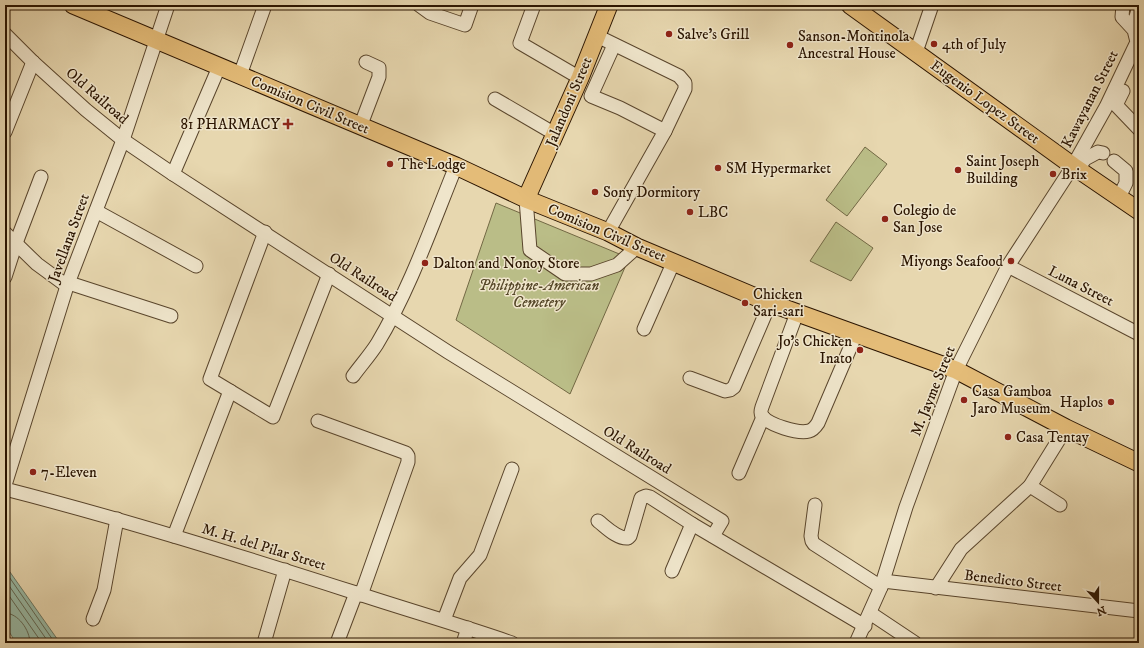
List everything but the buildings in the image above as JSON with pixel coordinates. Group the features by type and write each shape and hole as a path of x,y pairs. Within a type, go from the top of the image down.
{"main road":[{"name":"Comision Civil Street","path":"73,5 360,127 456,166 526,199 608,232 637,247 674,261 770,303 956,370 1066,428 1139,464"},
{"name":"Jalandoni Street","path":"526,199 580,78 609,5"},
{"name":"Eugenio Lopez Street","path":"850,5 1076,167 1119,197 1137,207"}],"street":[{"name":"Javellana Street","path":"5,485 68,285 123,140 168,5"},
{"path":"240,75 265,5"},
{"path":"419,5 430,13 466,25 472,5"},
{"path":"534,5 520,43 580,78"},
{"path":"916,52 932,5"},
{"name":"Kawayanan Street","path":"1076,167 1137,42 1134,30 1122,17 1123,5"},
{"path":"1139,8 1135,20 1139,23"},
{"name":"Old Railroad","path":"5,34 33,62 86,110 123,140 448,352 722,521 713,536"},
{"path":"597,36 679,76 685,83 685,89 665,131 608,232"},
{"path":"614,44 591,96 620,108 665,131"},
{"path":"1139,54 1116,105 1139,129"},
{"path":"5,132 33,62"},
{"path":"360,127 378,77 379,68 366,62"},
{"path":"173,174 219,67"},
{"path":"495,99 555,134"},
{"path":"1076,167 1085,159 1098,152 1108,157 1126,171 1126,183 1119,197"},
{"path":"353,376 376,345 393,315 422,251 456,166"},
{"name":"M. Jayme Street","path":"856,643 865,626 882,584 906,507 956,370 1008,266 1076,167"},
{"path":"5,277 41,177"},
{"path":"526,199 530,250 565,274 591,274 616,265 637,247"},
{"path":"96,211 196,266"},
{"path":"265,232 210,379 273,418 329,274"},
{"path":"5,233 37,264 68,285 171,316"},
{"path":"644,329 674,261"},
{"name":"Luna Street","path":"1008,266 1139,334"},
{"path":"690,378 725,391 734,387 770,303"},
{"path":"738,473 763,417 761,413 762,407 797,313"},
{"path":"763,417 784,428 797,431 808,431 815,428 856,334"},
{"path":"174,536 230,390"},
{"path":"318,421 406,453 408,456 408,462 359,594 337,643"},
{"path":"936,588 961,549 1030,486 1066,428"},
{"path":"444,620 460,578 466,569 480,555 512,469"},
{"path":"1030,486 1060,505"},
{"name":"M. H. del Pilar Street","path":"5,489 174,536 444,620 512,643"},
{"path":"598,522 618,536 628,538 630,536 638,504 641,498 646,496 650,497 692,524 865,626"},
{"path":"815,505 811,536 814,544 882,584"},
{"path":"93,619 104,590 117,519"},
{"path":"672,571 692,524"},
{"path":"264,643 285,570"},
{"name":"Benedicto Street","path":"882,584 936,588 1139,612"},
{"path":"870,613 915,643"},
{"path":"463,643 468,628"}],"green space":[{"path":"865,147 887,164 847,216 826,200"},
{"name":"Philippine-American Cemetery","path":"496,203 629,258 570,394 456,320"},
{"path":"836,222 873,248 851,281 810,261"}],"water":[{"path":"5,565 60,643 16,643 5,625"}],"place":[{"name":"Salve's Grill","path":"669,34"},
{"name":"4th of July","path":"934,44"},
{"name":"Sanson-Montinola Ancestral House","path":"790,45"},
{"name":"81 PHARMACY","path":"288,124"},
{"name":"The Lodge","path":"390,164"},
{"name":"SM Hypermarket","path":"718,168"},
{"name":"Saint Joseph Building","path":"958,170"},
{"name":"Brix","path":"1053,174"},
{"name":"Sony Dormitory","path":"595,192"},
{"name":"LBC","path":"690,212"},
{"name":"Colegio de San Jose","path":"885,219"},
{"name":"Miyongs Seafood","path":"1011,261"},
{"name":"Dalton and Nonoy Store","path":"425,263"},
{"name":"Chicken Sari-sari","path":"745,303"},
{"name":"Jo's Chicken Inato","path":"860,350"},
{"name":"Casa Gamboa Jaro Museum","path":"964,400"},
{"name":"Haplos","path":"1111,402"},
{"name":"Casa Tentay","path":"1008,437"},
{"name":"7-Eleven","path":"33,472"}]}
